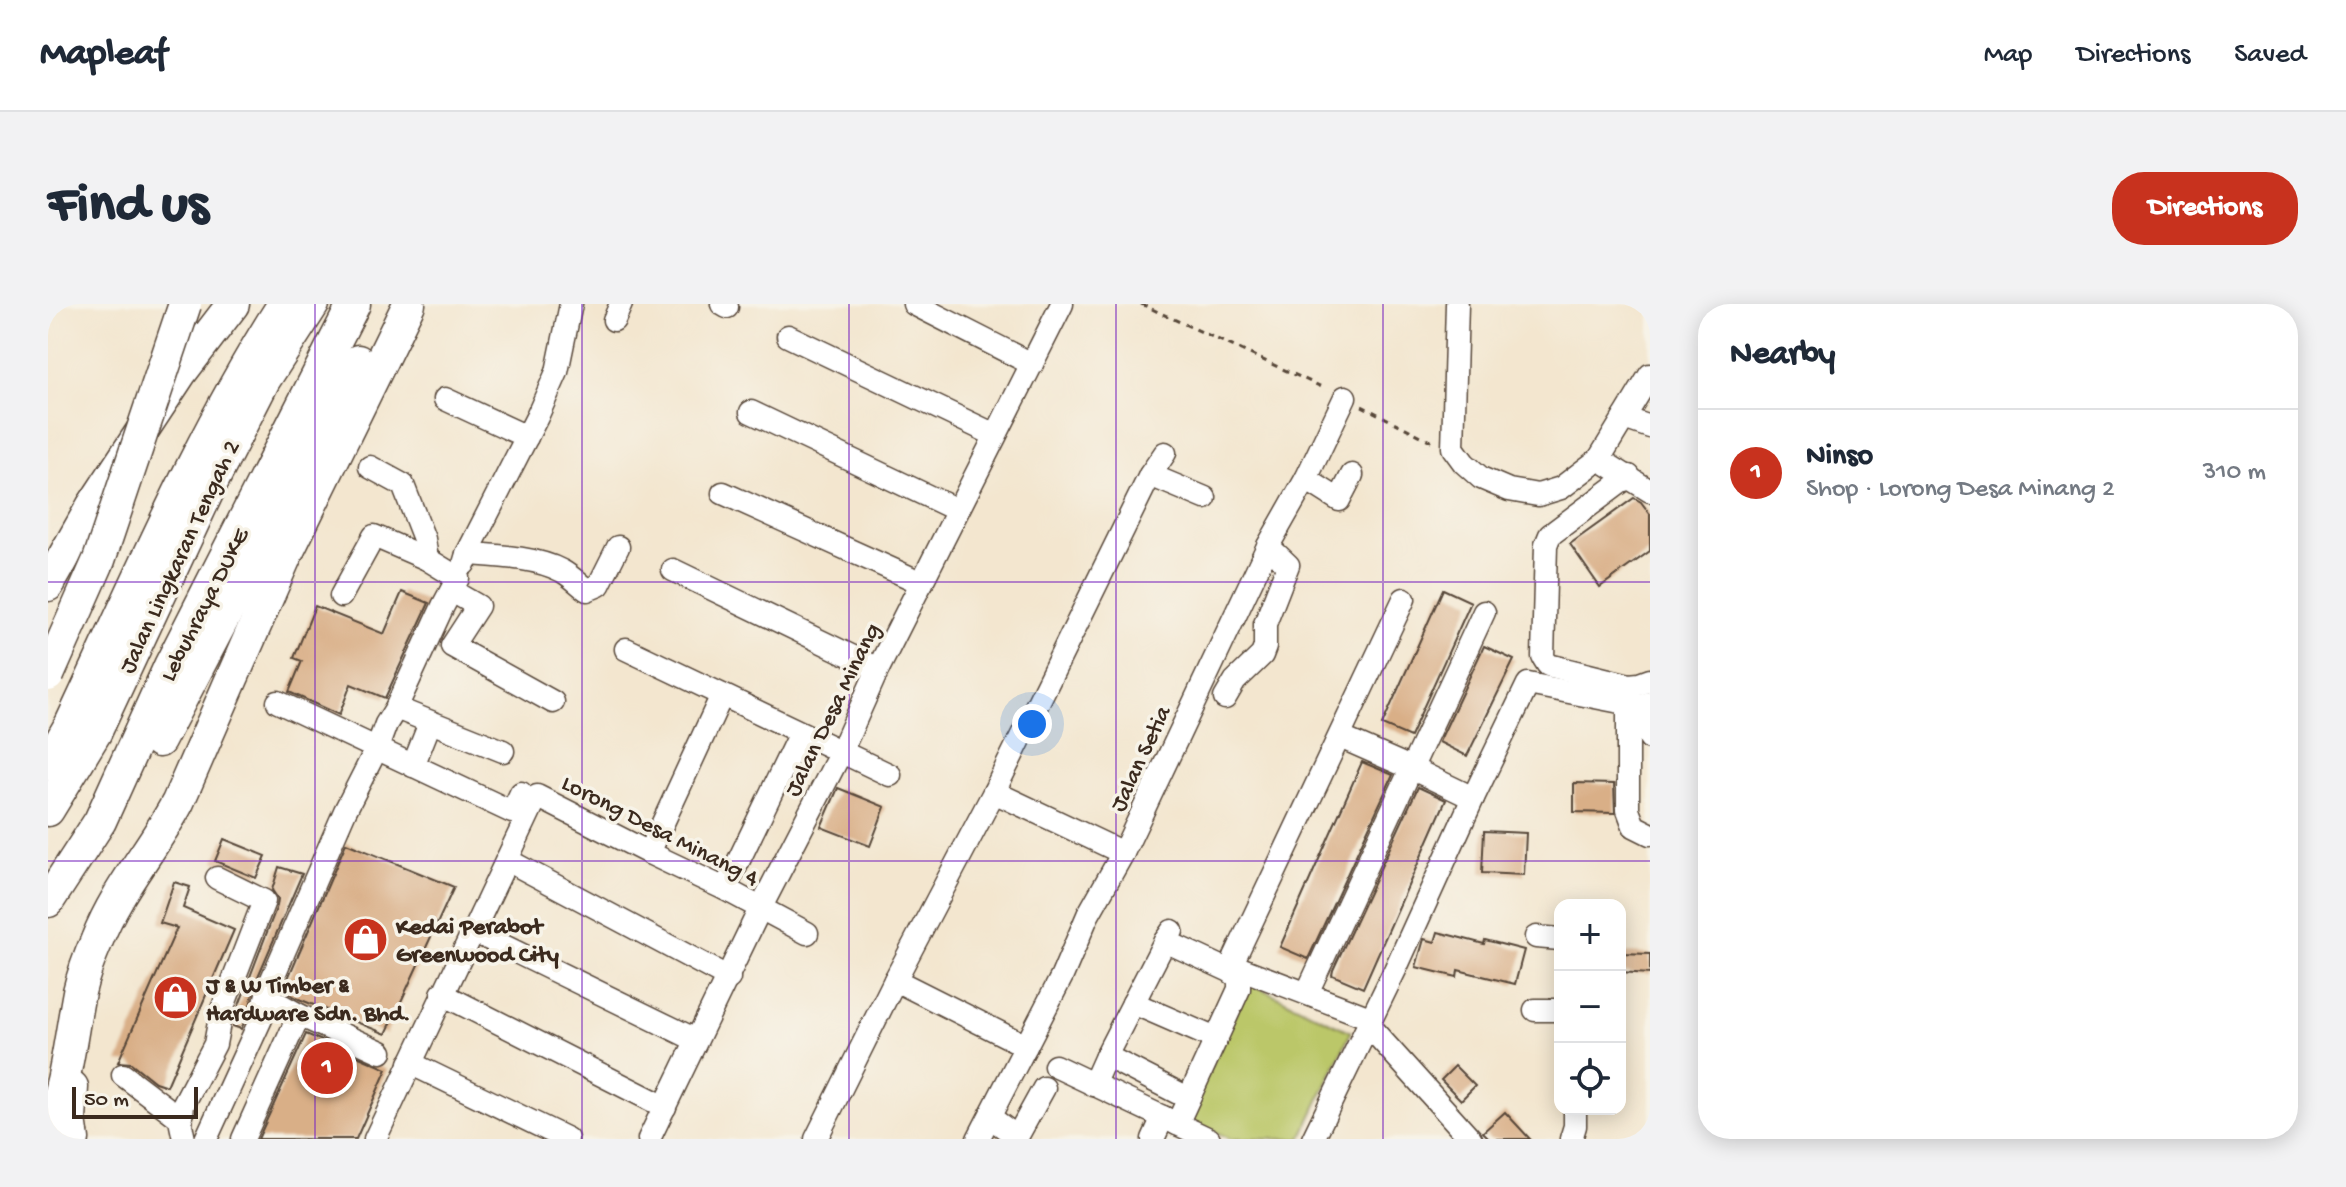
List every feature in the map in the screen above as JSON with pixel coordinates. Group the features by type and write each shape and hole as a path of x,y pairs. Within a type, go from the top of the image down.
{"highway":[{"path":"48,675 99,560 185,304"},
{"path":"48,585 100,495 181,372 233,304"},
{"name":"Lebuhraya DUKE","path":"48,901 100,821 170,666 354,304"},
{"path":"100,821 144,769 375,328 384,304"},
{"path":"48,1130 67,1068 80,989 98,937 119,894 164,829 178,802 285,557 409,304"},
{"name":"Jalan Lingkaran Tengah 2","path":"48,764 71,724 194,462 245,368 292,314"},
{"name":"Jalan Lingkaran Tengah 2","path":"48,810 95,733 212,482 264,380 292,314"},
{"path":"67,1068 72,1089 70,1119 73,1139"}],"street":[{"path":"206,1139 261,1019 267,997 345,811 557,372 571,304"},
{"path":"914,304 1032,364"},
{"name":"Jalan Desa Minang","path":"649,1139 760,909 841,752 878,669 1062,304"},
{"path":"1457,304 1453,448 1481,478 1509,490 1538,495 1561,488 1599,459 1637,406 1650,375"},
{"path":"788,336 995,435"},
{"name":"Jalan Setia","path":"978,1139 1062,976 1088,915 1123,853 1268,546 1306,479 1345,397"},
{"path":"445,399 527,437"},
{"path":"1637,406 1650,427"},
{"path":"751,412 957,510"},
{"path":"816,1139 994,792 1150,475 1165,453"},
{"path":"1599,459 1650,491"},
{"path":"370,467 403,485 424,539 427,559"},
{"path":"1150,475 1205,498"},
{"path":"1306,479 1339,500 1352,475"},
{"path":"1629,476 1550,535 1546,545 1543,657 1548,665 1629,685 1650,680"},
{"path":"723,493 922,583"},
{"path":"341,596 374,536 427,559 478,606 452,646 553,702"},
{"path":"1225,698 1235,681 1262,655 1265,647 1265,624 1288,565 1268,546"},
{"path":"467,554 512,558 544,565 561,571 587,590 599,585 618,547"},
{"path":"673,570 878,669"},
{"path":"1153,1139 1188,1098 1216,1039 1239,989 1235,964 1404,599"},
{"path":"1307,993 1484,612"},
{"path":"626,649 890,775"},
{"path":"1313,1139 1528,684 1640,704"},
{"path":"649,853 722,695"},
{"path":"278,702 512,812 529,794"},
{"path":"1640,704 1640,723 1650,738"},
{"path":"1640,704 1628,810 1634,826 1650,834"},
{"path":"396,708 503,751"},
{"path":"413,766 430,723"},
{"path":"725,889 800,733"},
{"path":"1340,737 1473,798"},
{"path":"994,792 1123,853"},
{"path":"384,1136 410,1063 507,860 529,794"},
{"name":"Lorong Desa Minang 4","path":"529,794 725,889 807,933"},
{"path":"507,860 729,978"},
{"path":"183,1129 183,1105 215,1044 221,1012 264,901 217,878"},
{"path":"473,931 696,1040"},
{"path":"1093,1085 1169,935 1369,1022 1471,1139"},
{"path":"1536,937 1554,938"},
{"path":"895,980 1026,1046"},
{"path":"442,994 665,1107"},
{"path":"267,997 381,1052"},
{"path":"1133,1003 1216,1039"},
{"path":"1535,1010 1554,1010"},
{"path":"243,1139 299,1015"},
{"path":"1106,1056 1188,1098"},
{"path":"410,1063 567,1139"},
{"path":"1055,1066 1209,1139"},
{"path":"123,1075 183,1129"},
{"path":"990,1117 1017,1137 1044,1088"},
{"path":"1571,1139 1574,1136 1575,1115"}],"path":[{"path":"1141,304 1345,397 1426,440 1453,448"}],"green space":[{"path":"1250,983 1351,1032 1301,1139 1231,1139 1186,1119"}],"building":[{"path":"1634,498 1650,514 1650,551 1600,587 1570,544"},
{"path":"1443,589 1471,602 1410,737 1382,725"},
{"path":"402,592 429,603 385,698 351,684 339,715 289,692 302,661 294,658 315,606 384,634"},
{"path":"1484,646 1514,660 1467,756 1439,742"},
{"path":"1362,762 1393,775 1308,959 1280,947"},
{"path":"1574,783 1614,784 1615,813 1574,812"},
{"path":"1418,787 1446,800 1363,988 1332,975 1333,970"},
{"path":"838,788 885,807 870,846 821,827"},
{"path":"1484,831 1526,833 1524,875 1482,873"},
{"path":"224,839 266,856 256,878 215,861"},
{"name":"Kedai Perabot Greenwood City","path":"346,843 454,887 386,1034 283,990"},
{"path":"279,867 302,874 256,981 241,1029 233,1026 235,1016 277,906 278,899 272,890"},
{"name":"J & W Timber & Hardware Sdn. Bhd.","path":"174,882 190,887 183,908 234,930 167,1086 155,1082 131,1063 118,1062 177,928 160,923"},
{"path":"1438,932 1524,950 1515,984 1458,970 1457,977 1416,967 1424,939 1435,942"},
{"path":"1626,953 1650,954 1650,974 1626,972"},
{"path":"306,1034 387,1069 356,1139 258,1139"},
{"path":"1455,1066 1475,1086 1461,1100 1441,1080"},
{"path":"1505,1112 1530,1139 1490,1139 1483,1132"}],"place":[{"name":"Kedai Perabot Greenwood City","path":"365,939"},
{"name":"J & W Timber & Hardware Sdn. Bhd.","path":"175,998"},
{"name":"Ninso","path":"327,1068"}]}
